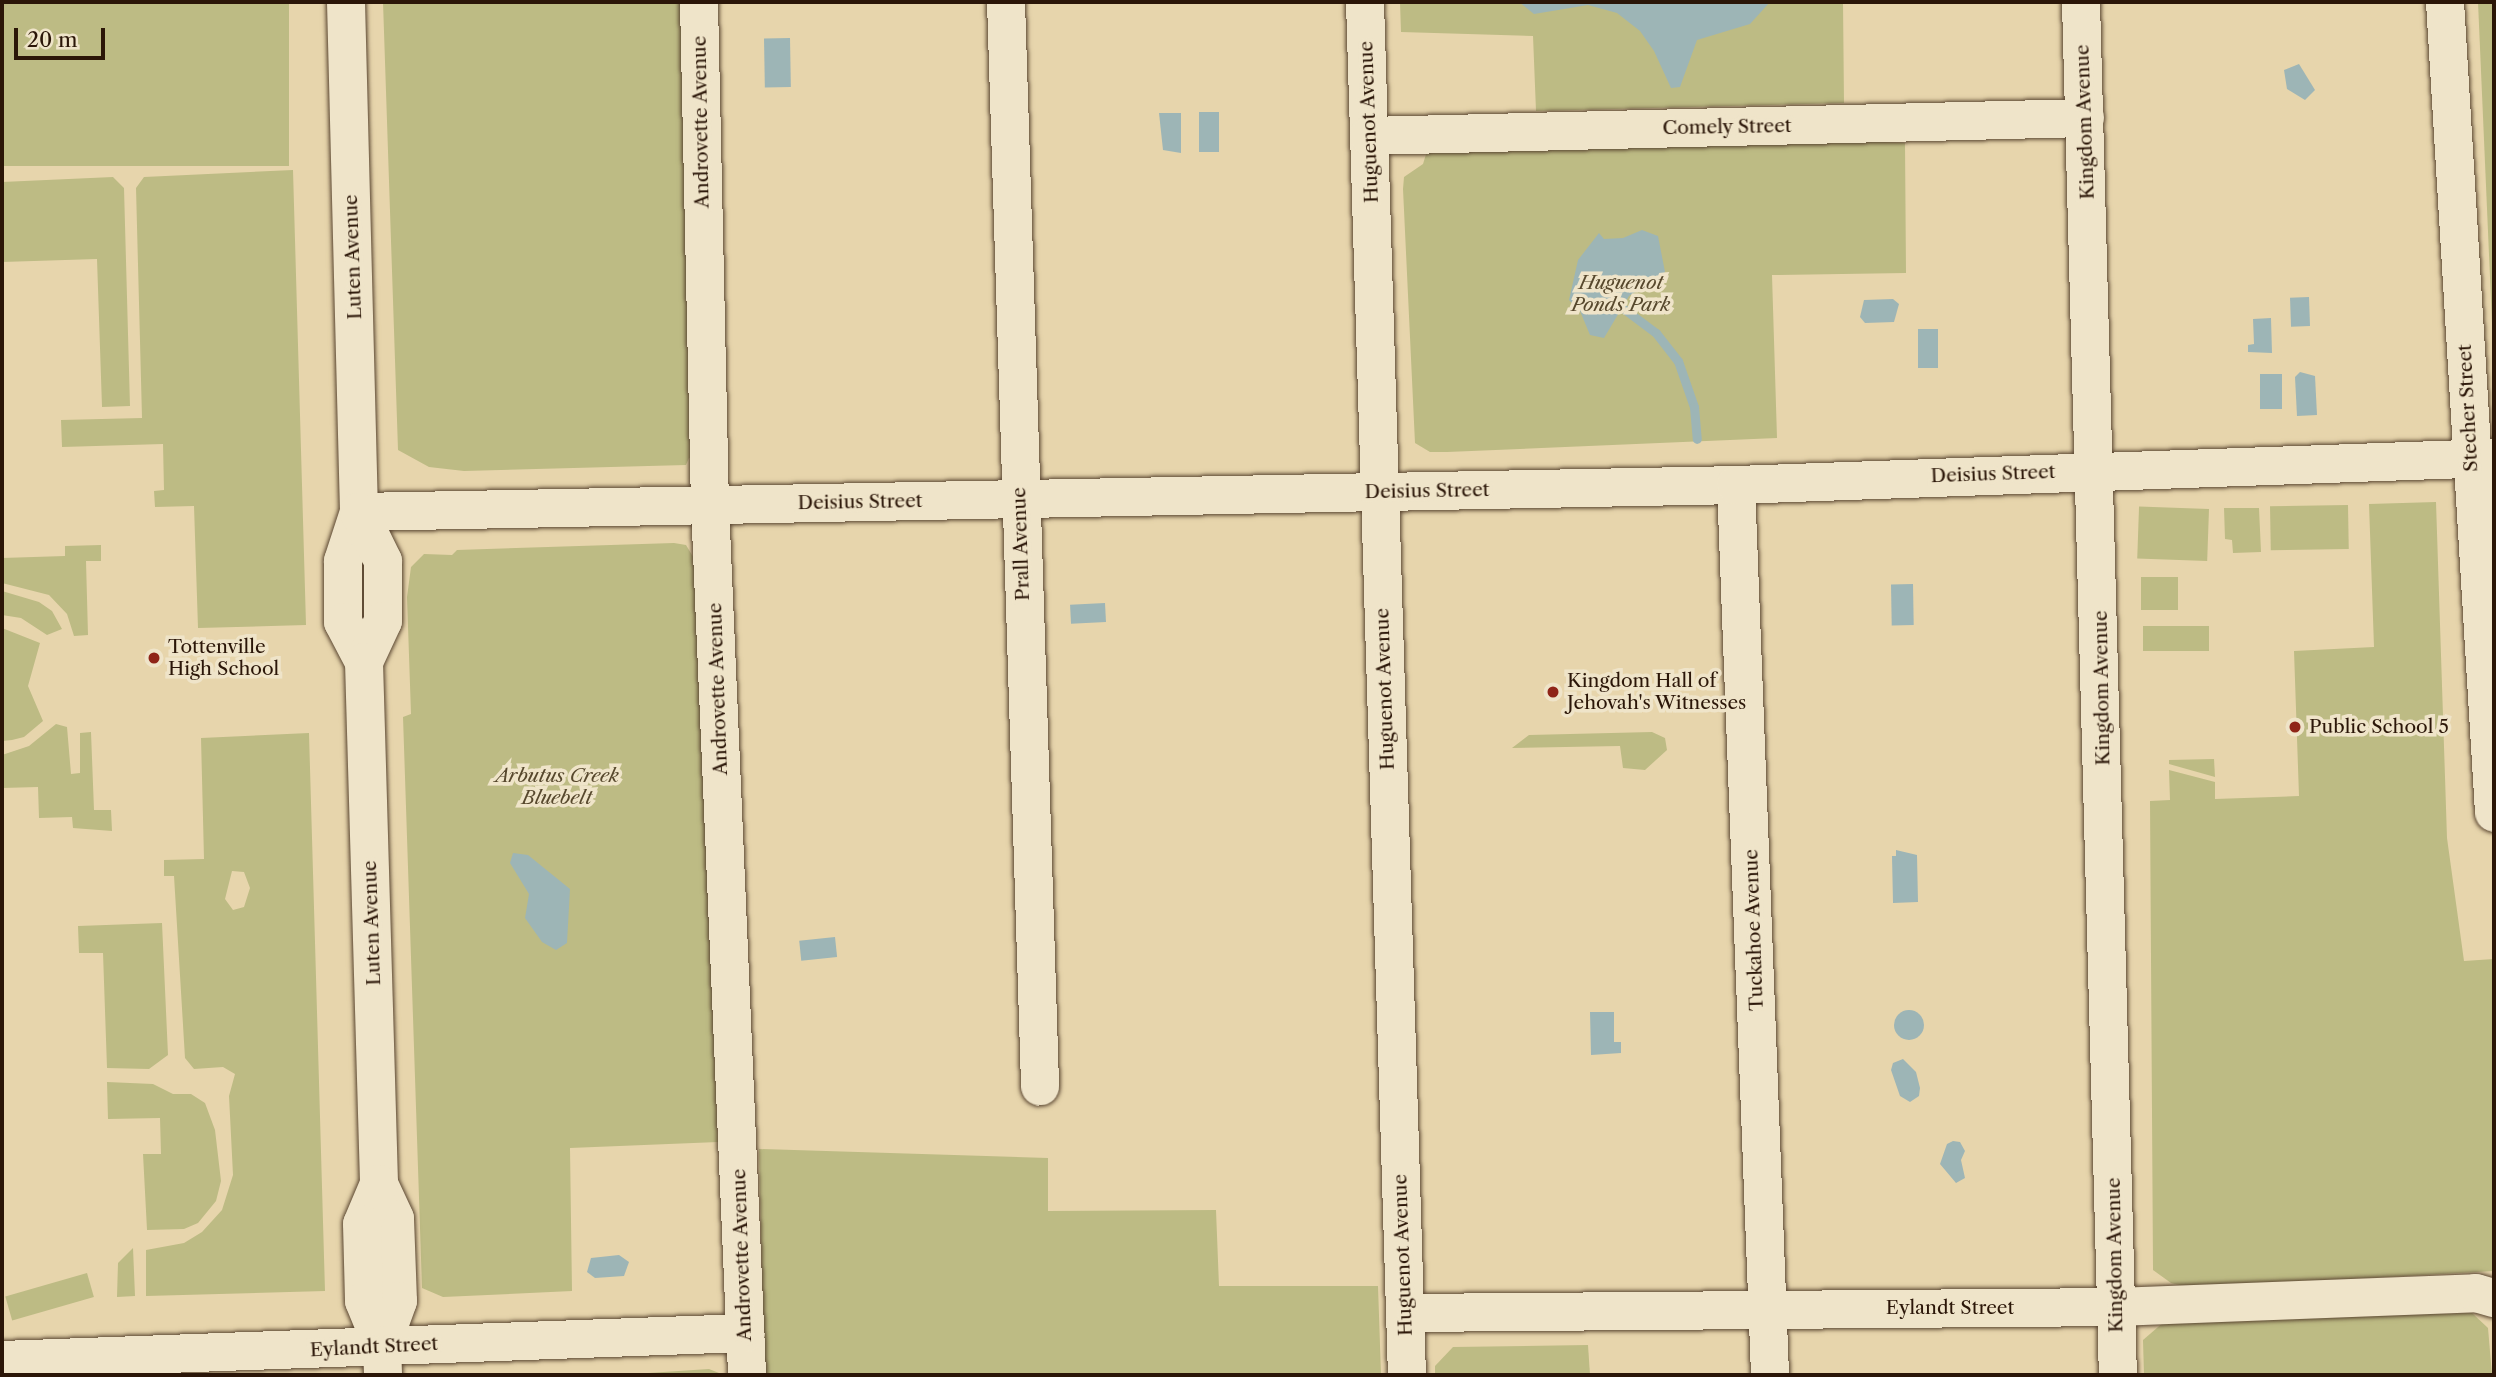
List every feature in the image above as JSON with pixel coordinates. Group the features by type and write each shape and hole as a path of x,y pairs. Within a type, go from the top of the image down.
{"street":[{"name":"Luten Avenue","path":"346,2 359,512 383,561 383,621 364,662 379,1184 362,1224 364,1301 382,1360"},
{"name":"Androvette Avenue","path":"699,2 710,505 747,1375"},
{"name":"Prall Avenue","path":"1006,2 1040,1086"},
{"name":"Huguenot Avenue","path":"1365,2 1406,1375"},
{"name":"Kingdom Avenue","path":"2081,2 2097,470 2118,1375"},
{"name":"Stecher Street","path":"2445,2 2482,458 2494,813"},
{"name":"Comely Street","path":"1369,136 2085,118"},
{"name":"Deisius Street","path":"359,512 1736,485 2482,458"},
{"name":"Tuckahoe Avenue","path":"1736,485 1770,1375"},
{"name":"Eylandt Street","path":"1405,1313 2116,1307 2476,1293 2494,1298"},
{"name":"Eylandt Street","path":"2,1360 382,1360 746,1333"}],"green space":[{"path":"2,2 289,2 289,166 2,166"},
{"path":"383,2 687,2 699,459 689,458 686,465 464,471 429,467 398,450"},
{"path":"1400,2 1843,2 1844,103 1536,111 1533,36 1401,32"},
{"path":"2478,2 2494,2 2494,369"},
{"name":"Huguenot Ponds Park","path":"1821,139 1905,143 1906,273 1772,275 1777,438 1447,452 1430,452 1415,443 1403,189 1404,177 1423,164 1427,151"},
{"path":"293,170 306,625 198,628 194,506 155,507 154,491 164,490 163,444 62,447 61,420 142,418 136,188 144,177"},
{"path":"113,177 124,188 130,406 102,407 97,259 2,262 2,182"},
{"path":"2436,502 2447,838 2464,961 2494,959 2494,1271 2192,1288 2171,1283 2153,1270 2150,801 2170,800 2169,770 2215,782 2215,799 2299,796 2294,651 2374,647 2369,504"},
{"path":"2348,505 2349,549 2271,550 2270,506"},
{"path":"2139,507 2209,509 2207,561 2137,559"},
{"path":"2224,508 2259,508 2261,552 2233,553 2232,540 2225,539"},
{"name":"Arbutus Creek Bluebelt","path":"674,543 686,545 695,560 718,1142 570,1148 572,1291 443,1297 422,1288 403,717 411,714 407,597 411,567 424,554 452,555 457,550"},
{"path":"101,545 101,561 86,561 88,635 74,636 67,614 49,595 2,583 2,558 65,556 65,546"},
{"path":"2141,577 2178,577 2178,610 2141,610"},
{"path":"2,591 39,602 52,611 62,629 47,635 21,618 2,615"},
{"path":"2143,626 2209,626 2209,651 2143,651"},
{"path":"2,628 40,643 28,686 43,721 24,737 2,741"},
{"path":"56,724 67,727 71,774 80,773 80,733 91,732 94,810 111,810 112,831 73,828 72,817 39,818 38,787 2,788 2,755 29,746"},
{"path":"1652,732 1665,738 1667,750 1645,770 1623,768 1620,746 1512,748 1529,735"},
{"path":"309,733 325,1291 146,1296 146,1250 184,1243 202,1232 222,1210 233,1175 229,1096 235,1074 223,1067 194,1069 185,1058 174,876 164,876 164,860 204,859 201,738","holes":["232,871 244,872 250,888 244,907 233,910 225,899"]},
{"path":"2214,759 2215,777 2169,764 2169,760"},
{"path":"162,923 168,1055 149,1069 107,1068 103,953 79,953 78,926"},
{"path":"107,1082 153,1084 173,1094 191,1094 205,1103 215,1130 221,1181 216,1201 198,1223 184,1229 147,1230 143,1154 161,1154 160,1118 108,1119"},
{"path":"759,1149 1048,1158 1048,1211 1216,1210 1219,1286 1378,1286 1381,1375 764,1375"},
{"path":"133,1248 135,1296 117,1297 118,1263"},
{"path":"87,1273 94,1297 12,1320 5,1296"},
{"path":"2472,1313 2488,1328 2492,1375 2144,1375 2143,1340 2165,1321"},
{"path":"1588,1345 1590,1375 1435,1375 1435,1366 1453,1347"},
{"path":"709,1369 724,1375 618,1375"}],"water":[{"path":"1519,2 1770,2 1750,24 1697,40 1680,87 1671,88 1654,51 1640,31 1617,13 1588,5 1534,14"},
{"path":"764,38 790,38 791,87 765,87"},
{"path":"2299,64 2315,90 2305,100 2287,89 2284,70"},
{"path":"1199,112 1219,112 1219,152 1199,152"},
{"path":"1159,113 1181,113 1181,153 1163,150"},
{"path":"1642,230 1658,236 1665,272 1629,296 1604,338 1590,335 1580,311 1569,300 1578,260 1599,233 1604,239 1623,238"},
{"path":"2309,297 2310,326 2291,327 2290,298"},
{"path":"1893,299 1899,304 1894,322 1865,323 1860,317 1864,300"},
{"path":"2271,318 2272,353 2248,352 2248,345 2254,344 2253,319"},
{"path":"1918,329 1938,329 1938,368 1918,368"},
{"path":"2300,372 2315,376 2317,415 2297,416 2295,377"},
{"path":"2260,374 2282,374 2282,409 2260,409"},
{"path":"1891,584 1913,584 1914,625 1892,625"},
{"path":"1105,603 1106,622 1071,624 1070,605"},
{"path":"1896,850 1917,855 1918,902 1893,903 1892,856 1896,856"},
{"path":"513,853 528,855 570,889 567,943 556,950 542,942 525,918 529,894 510,863"},
{"path":"835,937 837,957 801,961 799,941"},
{"path":"1909,1010 1920,1014 1924,1025 1920,1036 1909,1040 1898,1036 1894,1025 1898,1014"},
{"path":"1590,1012 1614,1012 1614,1042 1621,1042 1621,1053 1591,1055"},
{"path":"1903,1059 1916,1072 1920,1088 1919,1096 1910,1102 1900,1096 1891,1070 1893,1063"},
{"path":"1960,1142 1965,1151 1961,1160 1965,1178 1956,1183 1940,1164 1947,1144"},
{"path":"619,1255 629,1262 624,1276 595,1278 587,1272 591,1258"}],"waterway":[{"path":"1620,306 1656,333 1678,361 1694,407 1697,439"}],"place":[{"name":"Tottenville High School","path":"154,658"},
{"name":"Kingdom Hall of Jehovah's Witnesses","path":"1553,692"},
{"name":"Public School 5","path":"2295,727"}]}
